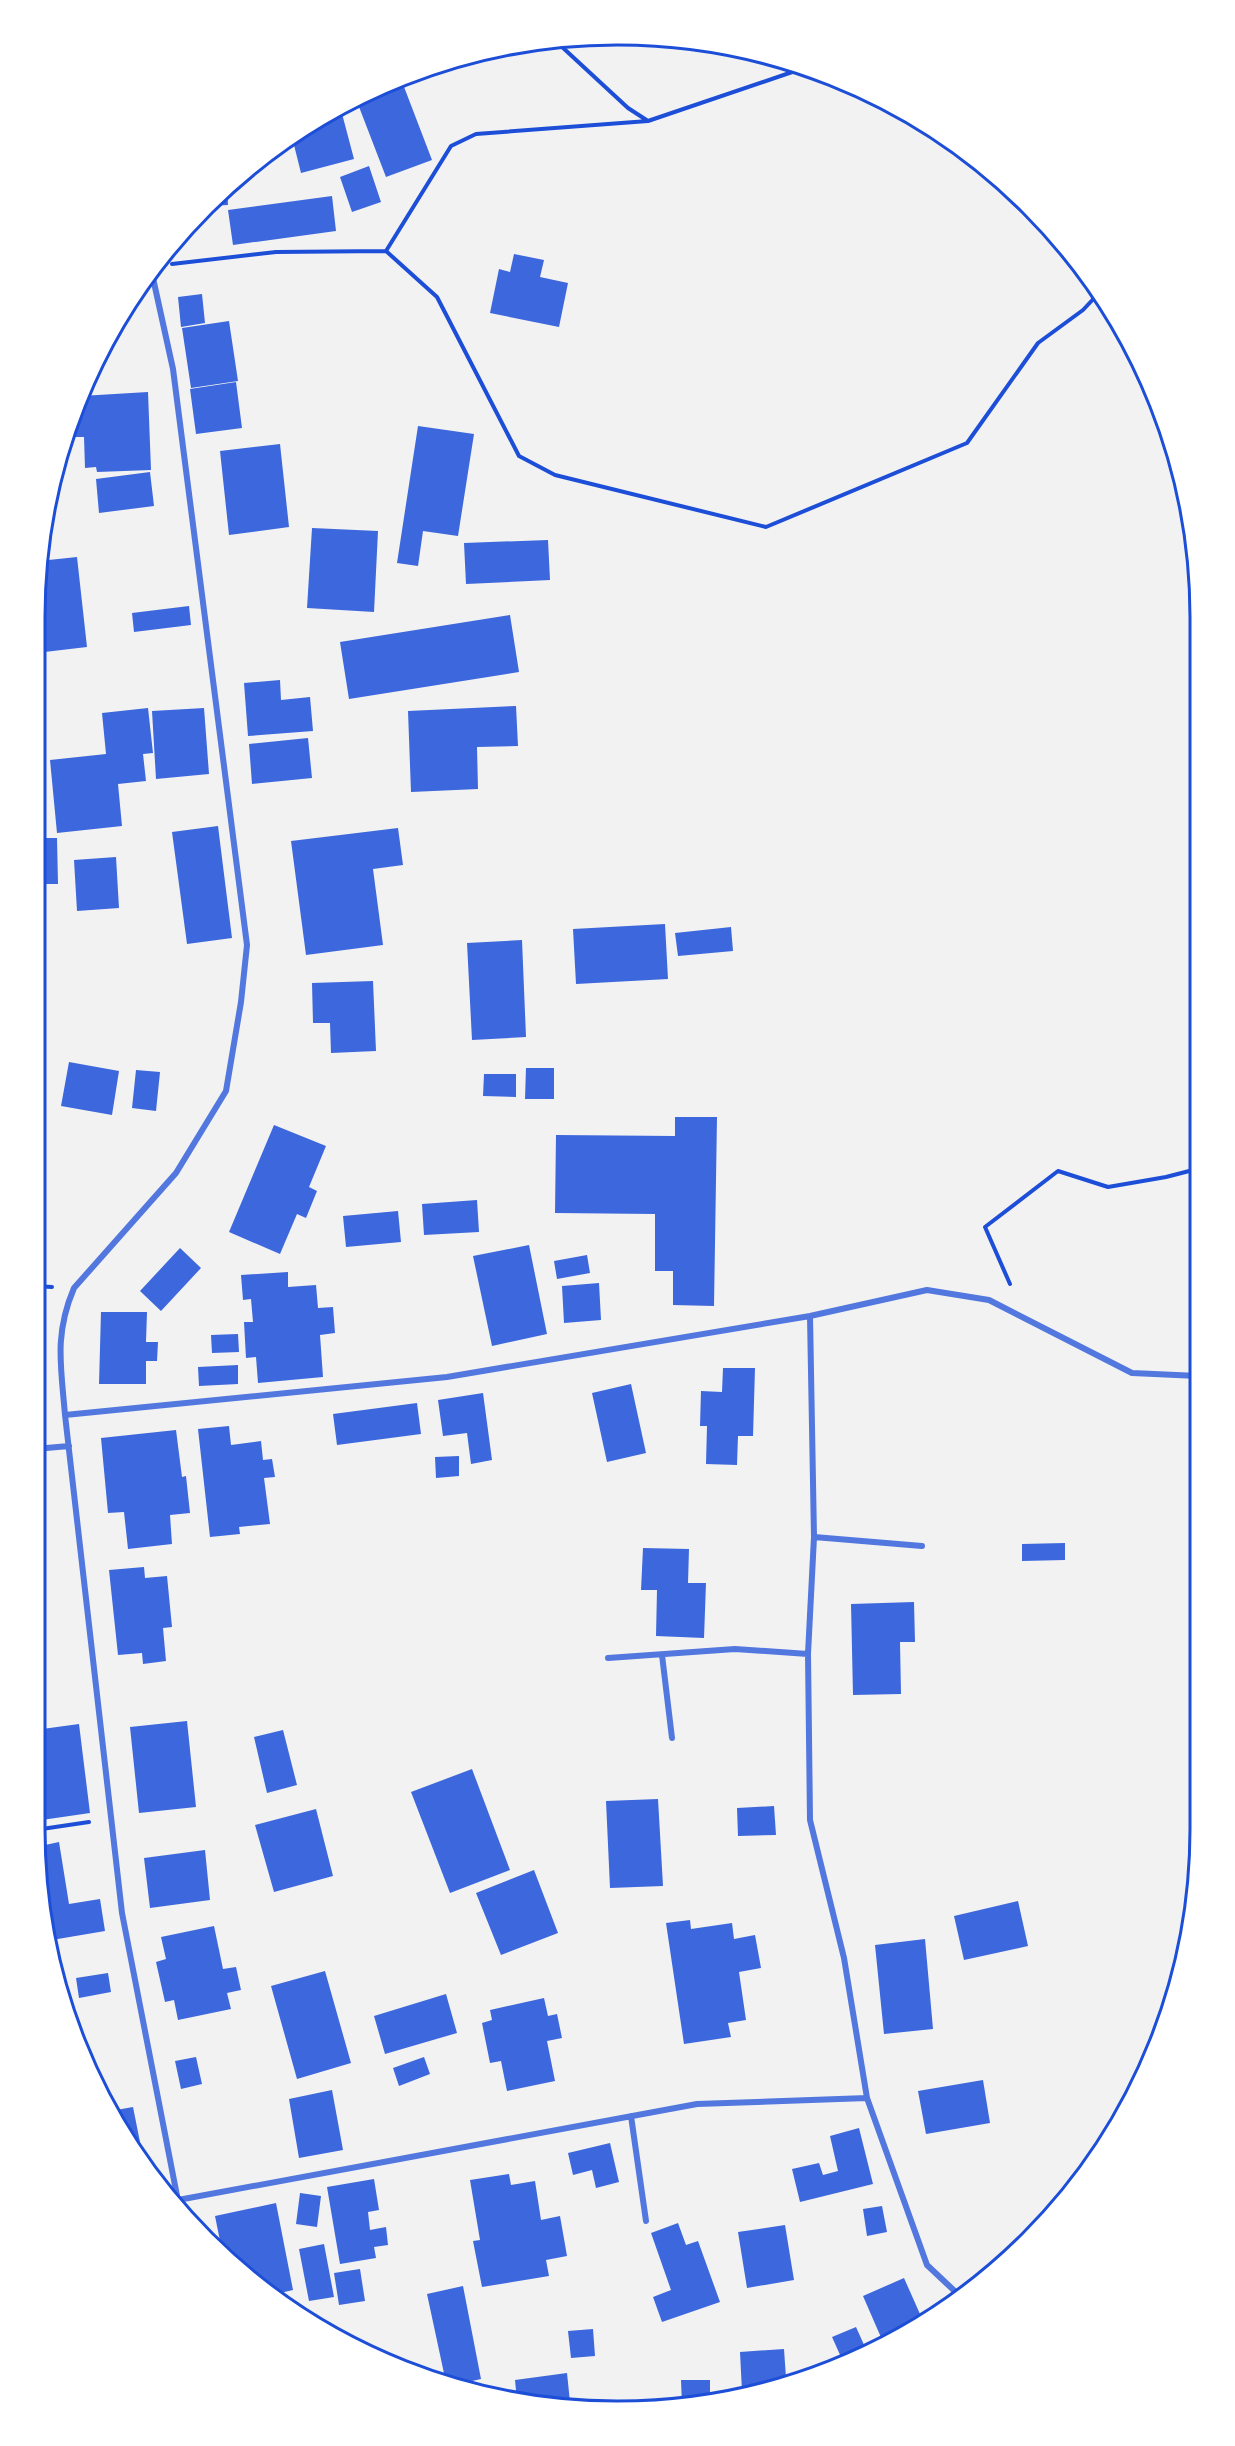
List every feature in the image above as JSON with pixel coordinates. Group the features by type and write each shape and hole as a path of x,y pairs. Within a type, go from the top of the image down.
{"street":[{"path":"154,282 172,369 247,945 241,1002 225,1091 176,1173 74,1288 64,1311 59,1340 65,1415 123,1913 177,2194"},
{"path":"65,1415 447,1377 810,1316 927,1290 989,1300 1131,1373 1190,1376"},
{"path":"810,1316 814,1537 808,1654 810,1820 844,1958 867,2098 927,2265 955,2291"},
{"path":"45,1448 69,1446"},
{"path":"814,1537 922,1546"},
{"path":"608,1658 735,1649 808,1654"},
{"path":"662,1655 672,1738"},
{"path":"181,2199 697,2104 867,2098"},
{"path":"631,2116 646,2221"}],"path":[{"path":"563,48 612,93 648,121"},
{"path":"387,251 451,146 476,134 648,121 792,72"},
{"path":"167,265 276,252 387,251 437,297 519,456 555,476 766,526 967,443 1038,343 1083,310 1094,299"},
{"path":"1026,1319 985,1227 1058,1171 1108,1187 1166,1178 1190,1171"},
{"path":"45,1828 113,1818"}],"building":[{"path":"404,87 432,160 386,177 359,107"},
{"path":"343,116 354,159 301,173 294,145"},
{"path":"369,166 381,202 352,212 340,177"},
{"path":"332,196 336,231 233,245 228,210"},
{"path":"514,254 544,260 540,277 568,283 559,327 490,313 499,269 510,272"},
{"path":"202,294 205,323 181,327 178,297"},
{"path":"229,321 238,381 191,388 182,328"},
{"path":"236,382 242,428 196,434 190,389"},
{"path":"148,392 151,470 97,472 96,467 85,468 84,437 74,437 90,395"},
{"path":"418,426 474,434 458,536 423,531 418,566 397,563"},
{"path":"280,444 289,527 229,535 220,451"},
{"path":"150,472 154,506 99,513 96,479"},
{"path":"312,528 378,531 374,612 307,608"},
{"path":"548,540 550,580 466,584 464,543"},
{"path":"77,557 87,647 45,652 48,560"},
{"path":"189,606 191,625 134,632 132,613"},
{"path":"510,615 519,672 349,699 340,642"},
{"path":"280,680 281,700 310,697 313,731 248,736 244,683"},
{"path":"516,706 518,746 477,747 478,789 411,792 408,711"},
{"path":"148,708 153,753 143,754 146,781 118,784 122,826 57,833 50,760 106,754 102,713"},
{"path":"204,708 209,774 156,779 152,711"},
{"path":"308,738 312,778 252,784 249,744"},
{"path":"218,826 232,938 187,944 172,832"},
{"path":"398,828 403,865 373,869 383,945 306,955 291,841"},
{"path":"45,838 57,838 58,884 45,884"},
{"path":"116,857 119,908 77,911 74,860"},
{"path":"665,924 668,979 576,984 573,929"},
{"path":"731,927 733,951 678,956 675,933"},
{"path":"522,940 526,1037 472,1040 467,943"},
{"path":"373,981 376,1051 331,1053 330,1023 313,1023 312,983"},
{"path":"69,1062 119,1071 112,1115 61,1106"},
{"path":"526,1068 554,1068 554,1099 525,1099"},
{"path":"136,1070 160,1072 156,1111 132,1108"},
{"path":"484,1074 516,1074 516,1097 483,1096"},
{"path":"675,1117 717,1117 714,1306 673,1305 673,1271 655,1271 655,1214 555,1213 556,1135 675,1136"},
{"path":"274,1125 326,1146 309,1187 317,1191 306,1218 297,1214 280,1254 229,1232"},
{"path":"477,1200 479,1232 424,1235 422,1204"},
{"path":"398,1211 401,1242 346,1247 343,1216"},
{"path":"529,1245 547,1334 492,1346 473,1256"},
{"path":"180,1248 201,1268 161,1311 140,1291"},
{"path":"587,1255 590,1273 557,1279 554,1261"},
{"path":"288,1272 288,1287 316,1285 318,1308 333,1307 335,1333 320,1335 323,1377 258,1383 256,1357 246,1358 244,1322 253,1322 251,1299 243,1300 241,1275"},
{"path":"599,1283 601,1320 564,1323 562,1286"},
{"path":"101,1312 147,1312 146,1342 158,1342 157,1361 146,1361 146,1384 99,1384"},
{"path":"238,1334 239,1352 212,1353 211,1335"},
{"path":"238,1365 238,1384 199,1386 198,1367"},
{"path":"723,1368 755,1368 753,1436 738,1436 737,1465 706,1464 707,1426 700,1426 701,1391 722,1392"},
{"path":"631,1384 646,1453 607,1462 592,1393"},
{"path":"483,1393 492,1460 471,1464 467,1433 443,1436 438,1400"},
{"path":"417,1403 421,1434 337,1445 333,1414"},
{"path":"229,1426 231,1445 261,1441 263,1460 272,1459 275,1477 264,1478 270,1524 239,1527 240,1534 210,1537 198,1429"},
{"path":"176,1430 182,1477 186,1476 190,1513 170,1515 172,1544 128,1549 124,1512 108,1513 101,1438"},
{"path":"459,1456 459,1476 436,1478 435,1457"},
{"path":"1065,1543 1065,1560 1022,1561 1022,1544"},
{"path":"643,1548 689,1549 688,1583 706,1583 704,1638 656,1636 657,1590 641,1590"},
{"path":"144,1567 145,1578 167,1576 172,1627 163,1628 166,1661 143,1664 142,1653 118,1655 109,1570"},
{"path":"914,1602 915,1642 900,1642 901,1694 853,1695 851,1604"},
{"path":"187,1721 196,1807 139,1813 130,1727"},
{"path":"79,1724 90,1813 45,1820 45,1729"},
{"path":"283,1730 297,1785 267,1793 254,1737"},
{"path":"472,1769 510,1870 450,1893 411,1792"},
{"path":"658,1799 663,1886 610,1888 606,1801"},
{"path":"774,1806 776,1835 738,1836 737,1808"},
{"path":"316,1809 333,1876 274,1892 255,1825"},
{"path":"59,1842 69,1904 100,1899 105,1931 56,1939 50,1903 45,1845"},
{"path":"205,1850 210,1900 150,1908 144,1858"},
{"path":"534,1870 558,1933 501,1955 476,1893"},
{"path":"1018,1901 1028,1946 964,1960 954,1916"},
{"path":"690,1920 691,1929 732,1923 734,1939 755,1935 761,1968 739,1972 746,2020 728,2023 731,2037 684,2044 666,1923"},
{"path":"214,1926 223,1969 236,1967 241,1990 227,1993 231,2009 178,2020 174,2000 165,2002 156,1962 166,1959 161,1937"},
{"path":"925,1939 933,2029 884,2034 875,1945"},
{"path":"325,1971 351,2063 297,2079 271,1986"},
{"path":"108,1973 111,1992 79,1998 76,1978"},
{"path":"446,1994 457,2033 385,2054 374,2016"},
{"path":"544,1998 548,2016 557,2014 562,2038 547,2041 555,2081 507,2091 501,2061 490,2063 482,2023 492,2020 490,2010"},
{"path":"196,2057 202,2084 181,2089 175,2061"},
{"path":"424,2057 430,2074 399,2086 393,2068"},
{"path":"983,2080 990,2123 926,2134 918,2091"},
{"path":"332,2090 343,2150 299,2158 289,2099"},
{"path":"133,2107 141,2147 122,2115 119,2109"},
{"path":"859,2128 873,2184 800,2202 792,2169 819,2163 823,2175 838,2171 830,2136"},
{"path":"610,2143 619,2182 596,2188 592,2170 573,2175 568,2153"},
{"path":"509,2174 511,2185 535,2181 541,2220 560,2216 567,2256 546,2260 549,2276 482,2287 473,2241 480,2240 470,2180"},
{"path":"374,2179 379,2210 368,2212 370,2230 386,2227 388,2245 374,2247 376,2258 340,2264 327,2187"},
{"path":"300,2193 321,2196 317,2227 296,2224"},
{"path":"276,2203 293,2290 282,2293 240,2259 220,2239 215,2216"},
{"path":"882,2206 887,2232 867,2236 863,2209"},
{"path":"678,2223 686,2245 698,2241 720,2302 662,2322 653,2297 671,2290 651,2233"},
{"path":"785,2225 794,2280 747,2288 738,2232"},
{"path":"324,2244 334,2297 309,2301 299,2249"},
{"path":"360,2269 365,2301 339,2305 334,2273"},
{"path":"904,2278 920,2314 881,2337 863,2296"},
{"path":"463,2286 481,2379 471,2381 444,2374 427,2294"},
{"path":"856,2327 864,2345 840,2356 832,2337"},
{"path":"593,2329 595,2356 571,2358 568,2331"},
{"path":"784,2349 786,2375 742,2387 740,2352"},
{"path":"567,2373 570,2399 516,2392 515,2380"},
{"path":"681,2380 710,2380 710,2393 682,2397"}]}
